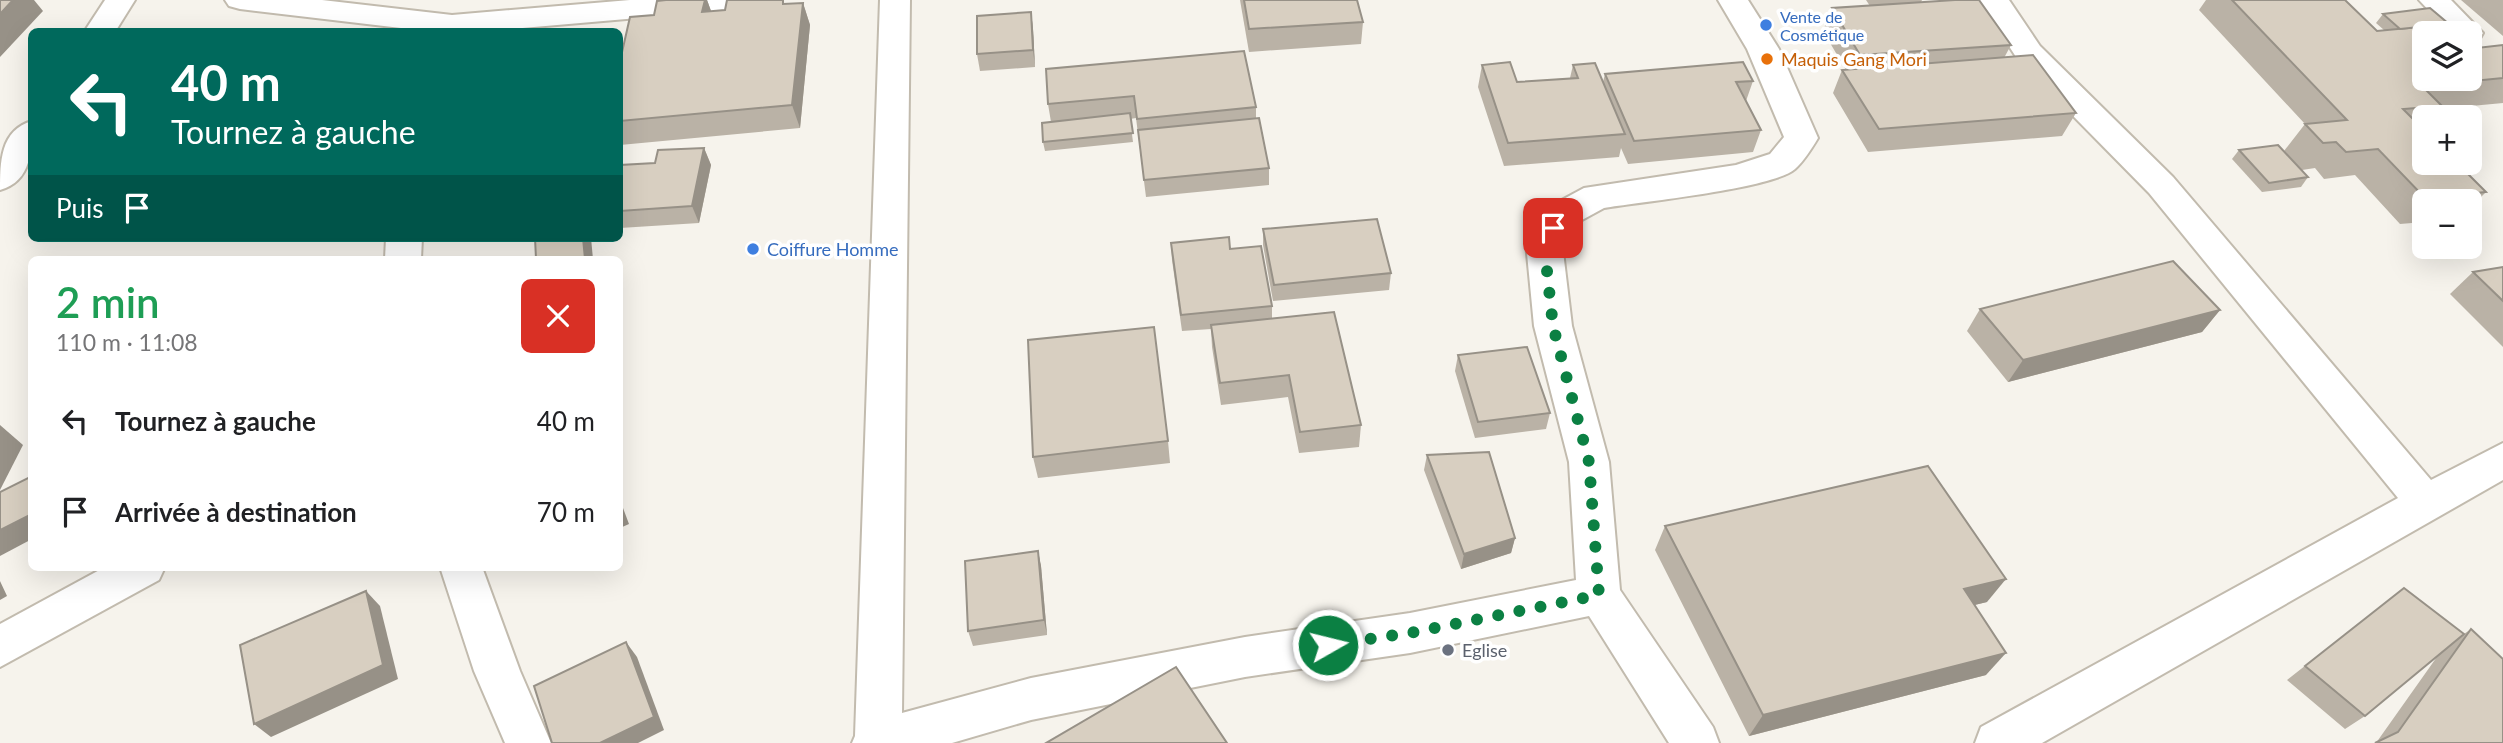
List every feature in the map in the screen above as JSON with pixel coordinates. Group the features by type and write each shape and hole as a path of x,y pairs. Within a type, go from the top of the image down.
{"street":[{"path":"102,28 120,0"},
{"path":"240,0 451,28 636,5 742,0"},
{"path":"895,0 876,742 1031,699 1245,657 1410,633 1599,595"},
{"path":"1696,743 1599,595 1589,462 1553,326 1544,243 1553,228 1570,211 1596,197 1738,176 1782,162 1801,138 1763,48 1733,0"},
{"path":"1994,0 2029,53 2161,185 2427,504"},
{"path":"2434,0 2456,21"},
{"path":"0,178 28,138"},
{"path":"1998,743 2503,460"},
{"path":"0,647 137,571"},
{"path":"462,571 497,671 528,743"}],"building":[{"path":"0,0 13,0 0,14"},
{"path":"705,0 702,12 725,10 727,0 783,0 783,4 803,3 792,105 623,121 623,48 630,17 654,15 657,1"},
{"path":"1244,0 1357,0 1363,22 1249,29"},
{"path":"1979,0 2011,45 1860,55 1832,8"},
{"path":"2232,0 2345,0 2377,31 2412,28 2412,91 2427,91 2441,105 2412,105 2412,108 2403,109 2412,118 2412,175 2469,175 2486,192 2482,192 2482,189 2416,189 2378,149 2346,152 2336,142 2323,143 2305,124 2347,120"},
{"path":"2430,8 2445,21 2412,21 2412,28 2400,29 2383,14"},
{"path":"1031,12 1033,50 977,54 977,16"},
{"path":"2503,45 2503,78 2482,80 2482,47"},
{"path":"1244,51 1256,107 1137,119 1134,96 1048,104 1046,69"},
{"path":"2033,55 2076,113 1879,129 1842,70"},
{"path":"1510,62 1517,82 1578,78 1573,65 1595,63 1625,134 1508,143 1482,65"},
{"path":"1743,62 1753,81 1736,82 1761,130 1634,141 1605,74"},
{"path":"1130,113 1133,133 1043,142 1042,123"},
{"path":"1259,118 1269,168 1144,180 1138,130"},
{"path":"2278,145 2308,177 2269,183 2239,150"},
{"path":"704,148 692,206 623,211 623,165 655,163 658,150"},
{"path":"1377,219 1391,273 1274,285 1263,229"},
{"path":"1229,237 1230,249 1261,246 1272,306 1181,315 1171,243"},
{"path":"535,242 583,242 585,256 536,256"},
{"path":"2173,261 2220,310 2023,360 1980,309"},
{"path":"2503,267 2503,301 2473,272"},
{"path":"1334,312 1361,425 1300,432 1289,375 1220,383 1211,325"},
{"path":"1154,327 1168,441 1033,457 1028,340"},
{"path":"1527,347 1550,413 1478,422 1458,355"},
{"path":"1489,452 1515,538 1464,554 1427,455"},
{"path":"1928,466 2006,579 1964,589 2006,653 1763,715 1665,526"},
{"path":"28,478 28,516 0,530 0,492"},
{"path":"1038,551 1044,620 968,631 965,561"},
{"path":"2404,588 2464,634 2365,716 2305,666"},
{"path":"366,591 383,665 254,724 240,645"},
{"path":"2471,629 2503,659 2503,743 2375,743 2398,732"},
{"path":"626,642 654,717 600,743 552,743 534,686"},
{"path":"1176,667 1227,743 1046,743"}],"place":[{"name":"Vente de Cosmétique","path":"1766,25"},
{"name":"Maquis Gang Mori","path":"1767,59"},
{"name":"Coiffure Homme","path":"753,249"},
{"name":"Eglise","path":"1448,650"}],"route":[{"path":"1328,645 1410,633 1599,595 1589,462 1553,326 1544,243 1553,228"}]}
